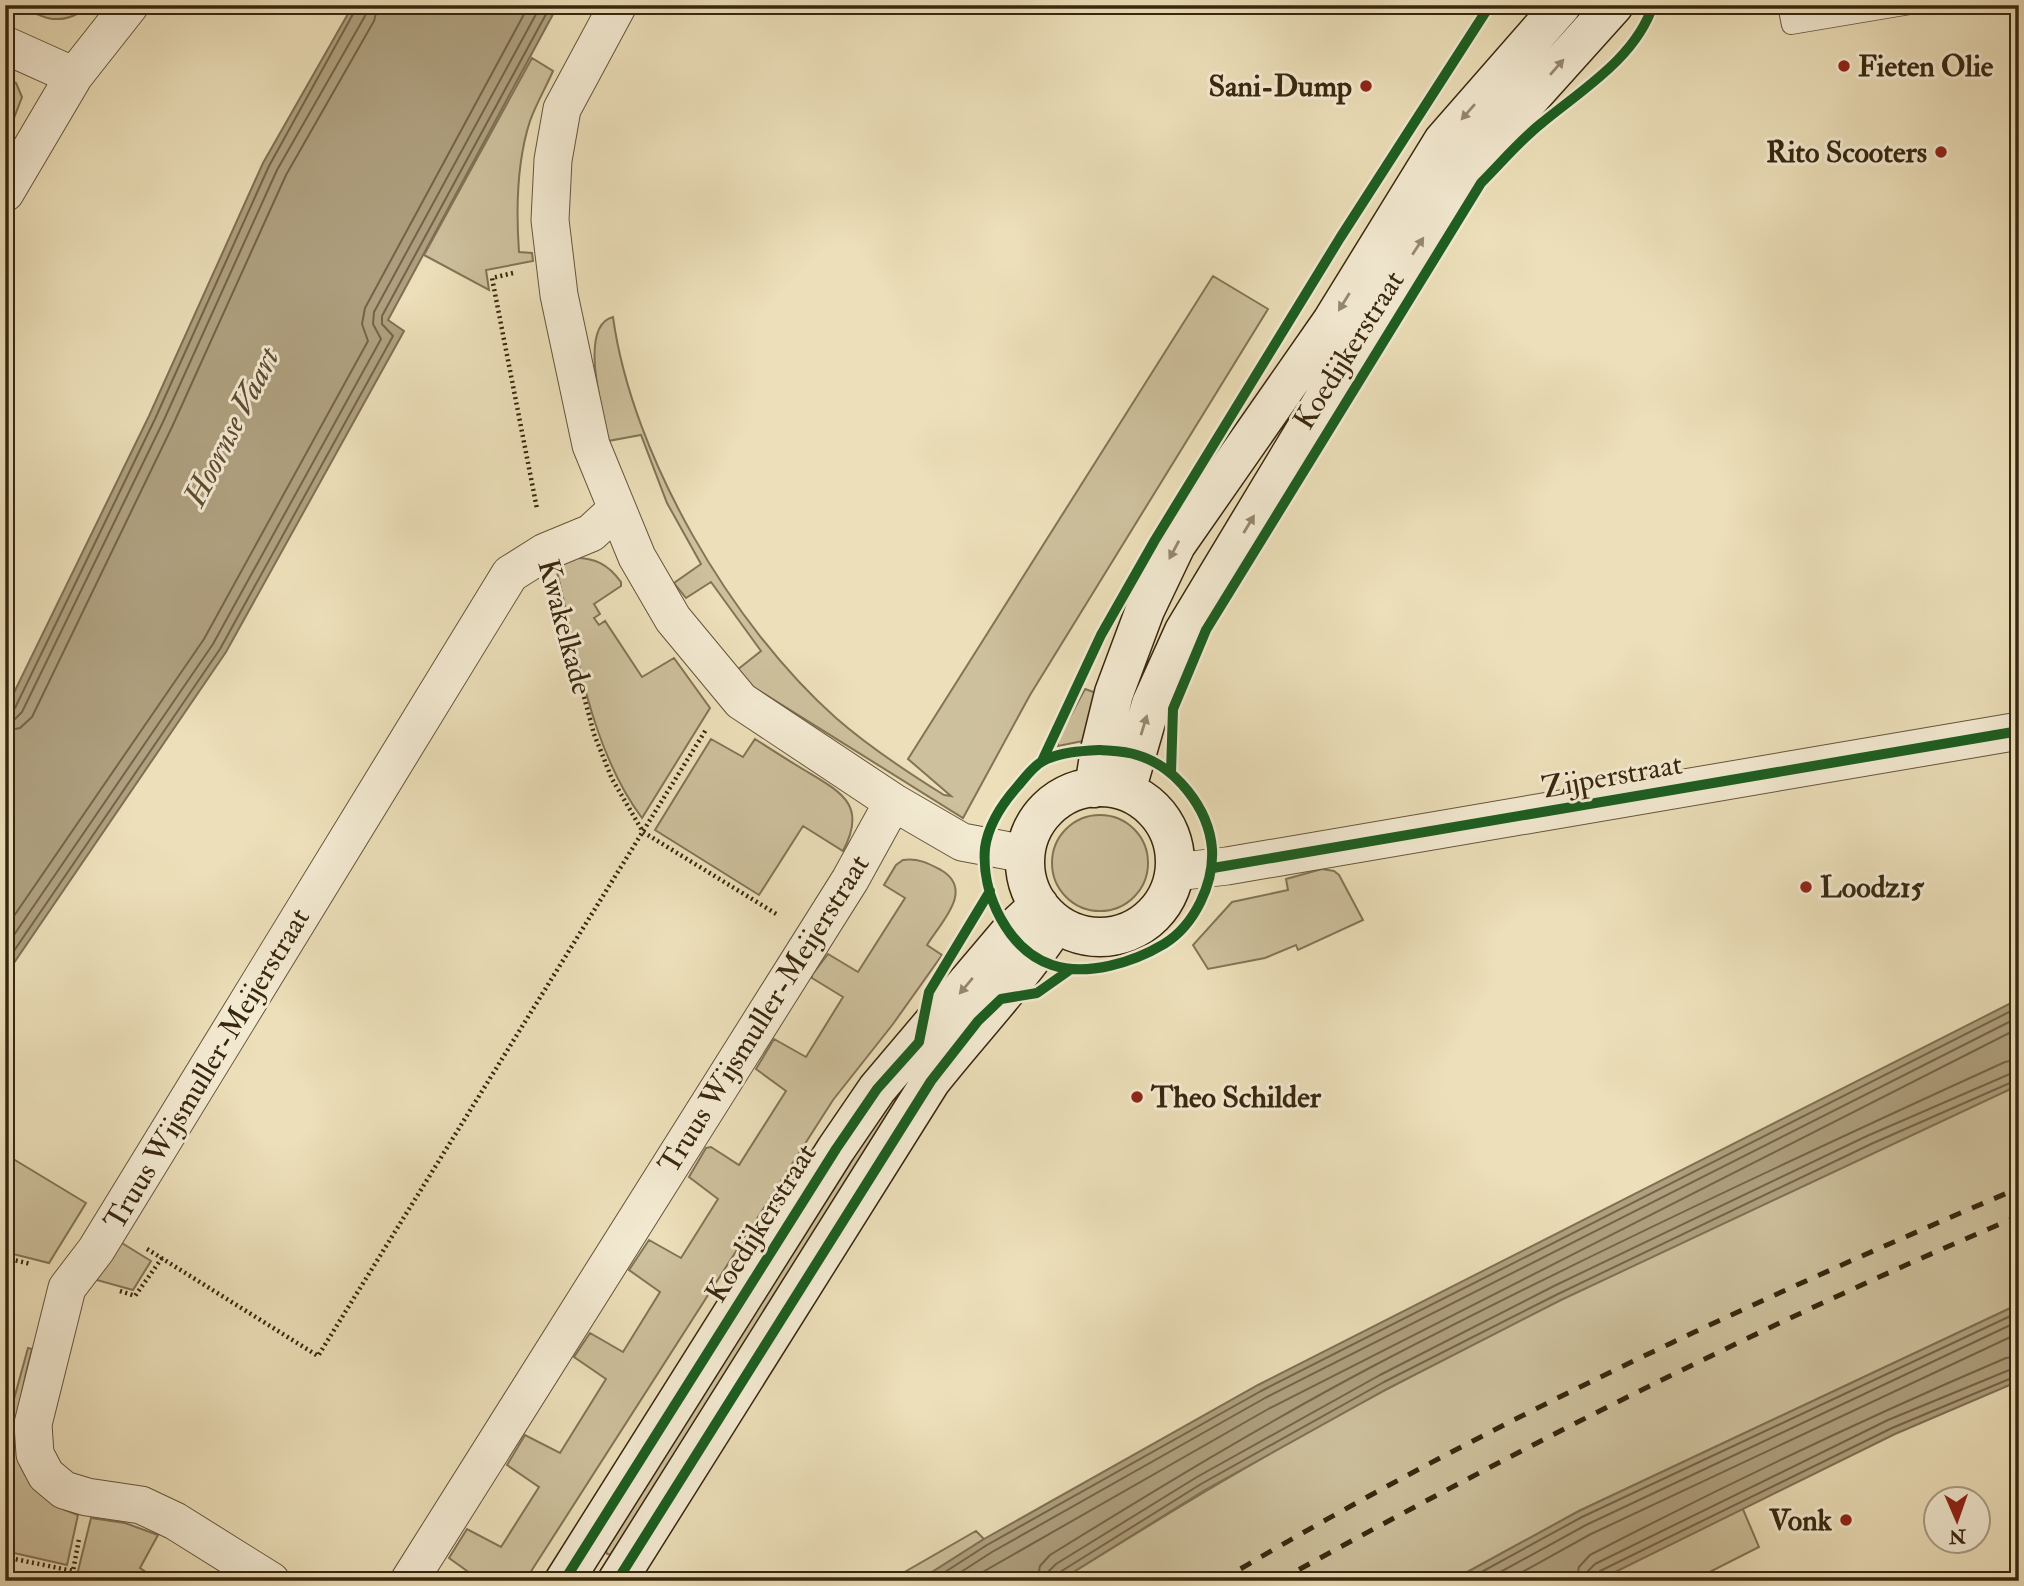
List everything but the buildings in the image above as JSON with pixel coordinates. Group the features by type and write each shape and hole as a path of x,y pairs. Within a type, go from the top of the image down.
{"main road":[{"name":"Koedijkerstraat","path":"1110,790 1100,750 1114,692 1144,610 1176,545 1332,321 1443,141 1562,5"},
{"name":"Koedijkerstraat","path":"1110,790 1184,631 1380,306 1470,165 1614,5"},
{"path":"1110,790 1148,804 1165,823 1174,847 1175,872 1170,892 1158,911 1143,924 1124,934 1101,938 1077,934 1047,914 1030,890 1025,854 1033,828 1049,807 1071,792 1110,790"},
{"name":"Koedijkerstraat","path":"564,1581 836,1149 877,1089 1009,933 1047,914"},
{"path":"617,1581 931,1081 978,1021 1001,999 1047,914"}],"street":[{"path":"5,193 74,76 130,5"},
{"path":"618,5 562,109 554,150 551,190 555,264 591,445 637,557 673,619 741,701 893,802 962,842 1025,854"},
{"path":"5,45 74,76"},
{"name":"Truus Wijsmuller-Meijerstraat","path":"271,1581 175,1521 141,1505 87,1497 64,1490 46,1475 35,1454 33,1424 67,1289 111,1226 510,574 545,552 592,533 617,509"},
{"name":"Zijperstraat","path":"1175,872 1227,866 2019,731"},
{"name":"Truus Wijsmuller-Meijerstraat","path":"409,1581 814,937 893,802"}],"lane":[{"path":"1787,5 1791,25 1910,5"}],"path":[{"path":"111,1226 318,1356 713,718 728,730 741,701"},
{"path":"5,1557 73,1571 87,1497"}],"shaded area":[{"path":"18,5 64,5 75,15 53,19"},
{"path":"532,58 553,71 530,121 520,169 519,252 532,253 533,261 486,270 489,290 424,255"},
{"path":"5,76 16,83 22,97 14,118 5,114"},
{"path":"1213,276 1268,309 1030,695 963,818 742,680 737,670 761,651 711,582 686,598 674,583 701,564 667,503 641,435 608,441 598,393 595,353 596,337 602,324 613,317 624,370 641,425 664,481 725,587 760,636 797,680 836,718 902,768 944,795 951,796 908,759"},
{"path":"572,558 600,563 621,582 621,586 594,604 600,614 594,618 599,625 605,621 642,677 674,658 710,708 642,818 609,761 587,696 555,564"},
{"path":"1085,689 1099,694 1088,740 1058,746 1058,739"},
{"path":"711,739 743,757 755,739 831,786 847,802 852,812 850,836 843,851 803,826 759,895 655,830"},
{"path":"1091,815 1109,815 1127,823 1140,836 1148,854 1145,882 1127,903 1109,911 1091,911 1073,903 1060,890 1052,872 1052,854 1060,836 1073,823"},
{"path":"903,860 918,860 936,867 951,878 955,887 952,906 927,945 942,955 893,1024 833,1100 530,1573 524,1581 481,1581 449,1558 467,1529 501,1547 539,1487 507,1465 525,1435 560,1453 606,1379 574,1357 590,1333 623,1352 660,1292 629,1270 649,1240 681,1258 718,1199 689,1177 706,1148 711,1147 739,1165 786,1091 756,1069 774,1039 806,1057 843,997 812,978 812,975 828,954 858,972 905,898 884,885 896,865"},
{"path":"1322,869 1334,871 1339,875 1363,920 1298,950 1296,945 1265,958 1208,969 1193,945 1232,902 1288,890 1286,879"},
{"path":"2019,1085 2019,1304 1579,1511 1451,1581 1059,1581 1262,1458 1465,1348 1700,1232"},
{"path":"894,1088 905,1097 612,1555 607,1554 604,1545"},
{"path":"5,1154 86,1203 49,1263 5,1252"},
{"path":"117,1240 151,1261 133,1290 93,1279"},
{"path":"28,1348 32,1349 21,1398 19,1447 25,1468 36,1488 53,1503 78,1515 67,1565 5,1551 5,1511 10,1496 5,1489 5,1432"},
{"path":"1742,1507 1759,1547 1692,1581 1597,1581"},
{"path":"91,1518 125,1523 158,1535 140,1568 159,1581 99,1581 77,1575"},
{"path":"976,1531 984,1539 918,1581 889,1581"}],"water":[{"name":"Hoornse Vaart","path":"353,5 558,5 388,320 404,331 226,652 5,976 5,711 149,416 263,163"},
{"path":"2019,999 2019,1085 1561,1300 1387,1389 1205,1490 1059,1581 918,1581 984,1539 1258,1385"},
{"path":"2019,1304 2019,1381 1895,1434 1597,1581 1451,1581 1579,1511"}],"railway":[{"path":"1220,1581 1316,1525 1513,1420 1713,1323 2019,1188"},
{"path":"1278,1581 1552,1435 1737,1343 2019,1216"}],"cycle path":[{"path":"1042,761 1101,635 1155,540 1340,238 1490,5"},
{"path":"1171,772 1173,709 1206,630 1481,183 1527,136 1607,71 1634,41 1653,5"},
{"path":"1213,868 2019,731"},
{"path":"1100,750 1128,753 1151,761 1177,779 1188,791 1197,804 1209,834 1212,849 1210,876 1193,915 1185,926 1164,944 1139,957 1110,966 1066,968 1036,958 1010,934 1000,918 988,884 985,848 992,824 1001,808 1036,766 1063,754 1100,750"},
{"path":"564,1581 836,1149 877,1089 919,1042 929,992 990,891"},
{"path":"617,1581 931,1081 978,1021 1001,999 1037,993 1071,969"}],"place":[{"name":"Fieten Olie","path":"1844,66"},
{"name":"Sani-Dump","path":"1366,86"},
{"name":"Rito Scooters","path":"1941,152"},
{"name":"Loodz15","path":"1806,887"},
{"name":"Theo Schilder","path":"1137,1097"},
{"name":"Vonk","path":"1846,1520"}]}
